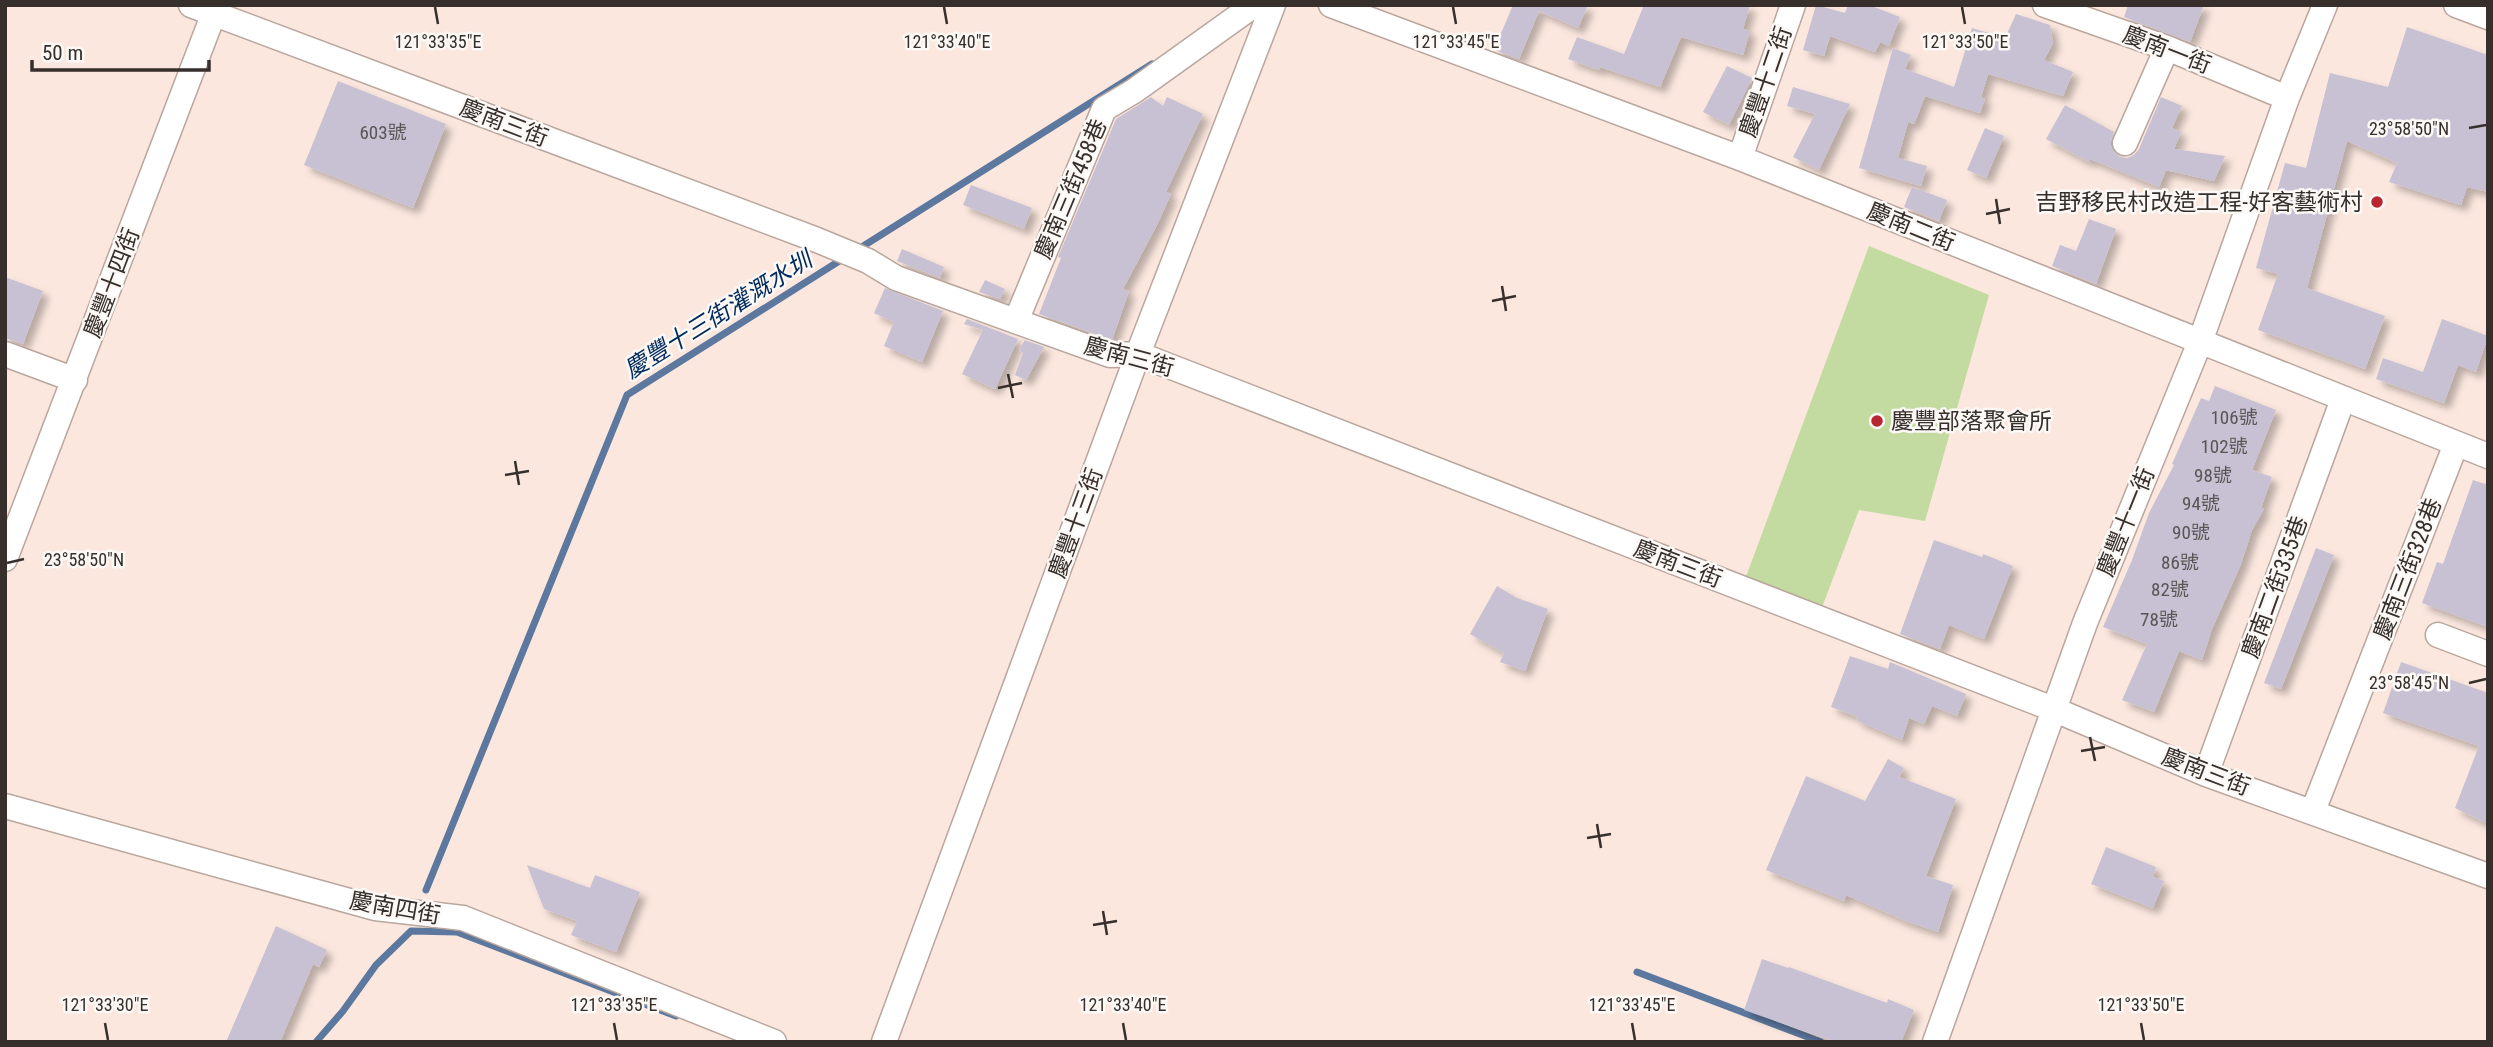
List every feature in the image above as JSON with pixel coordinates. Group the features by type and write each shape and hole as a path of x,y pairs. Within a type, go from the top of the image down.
{"street":[{"name":"慶南三街458巷","path":"1016,321 1104,109 1134,91 1254,5"},
{"name":"慶豐十三街","path":"884,1042 1138,355 1273,5"},
{"name":"慶南二街","path":"1332,5 1740,158 2488,456"},
{"name":"慶豐十二街","path":"1740,158 1793,5"},
{"name":"慶南一街","path":"2045,5 2167,48 2287,98"},
{"name":"慶豐十一街","path":"1935,1042 2085,623 2200,342 2287,98 2325,5"},
{"path":"2456,5 2488,18"},
{"name":"慶南三街","path":"207,8 817,240 868,261 896,278 1110,355 1138,355 2053,709 2206,774 2488,876"},
{"name":"慶豐十四街","path":"5,559 75,380 207,8"},
{"path":"2125,143 2167,48"},
{"path":"5,354 75,380"},
{"name":"慶南二街335巷","path":"2206,774 2343,399"},
{"name":"慶南三街328巷","path":"2313,811 2456,444"},
{"path":"2438,635 2488,654"},
{"name":"慶南四街","path":"5,806 375,908 463,918 774,1042"}],"green space":[{"path":"1869,246 1989,295 1925,521 1859,510 1821,610 1744,582"}],"building":[{"path":"1513,5 1588,5 1578,28 1539,11 1519,59 1494,50"},
{"path":"1644,5 1750,5 1743,29 1750,31 1743,55 1681,37 1660,87 1568,59 1577,37 1624,54"},
{"path":"1816,5 1845,13 1848,5 1869,5 1900,17 1889,46 1880,42 1875,52 1830,36 1824,56 1803,50"},
{"path":"2128,5 2204,5 2190,42 2124,17"},
{"path":"2016,14 2050,25 2053,43 2044,60 2073,72 2063,96 1988,74 1981,97 1985,99 1980,113 1925,96 1914,124 1908,122 1898,158 1927,166 1921,186 1859,168 1893,48 1911,55 1905,69 1954,87 1972,28 2005,38"},
{"path":"2407,27 2488,55 2488,192 2467,187 2461,205 2389,182 2397,163 2347,141 2307,288 2385,316 2365,369 2258,330 2278,274 2256,268 2285,163 2306,168 2330,73 2388,87"},
{"path":"1727,66 1752,78 1729,125 1703,112"},
{"path":"338,81 446,124 413,208 304,165"},
{"path":"1793,87 1850,104 1819,170 1793,157 1815,114 1787,106"},
{"path":"1151,97 1163,106 1167,97 1203,114 1166,192 1171,194 1159,221 1123,289 1129,291 1112,340 1039,314 1061,258 1058,257 1116,119"},
{"path":"2161,97 2182,106 2172,128 2181,132 2174,149 2225,156 2214,181 2166,170 2159,187 2090,159 2089,162 2046,139 2065,105 2114,132 2110,144 2113,151 2120,157 2127,158 2139,149"},
{"path":"1985,128 2004,136 1986,178 1967,170"},
{"path":"971,185 1032,208 1024,229 963,205"},
{"path":"1912,187 1947,200 1939,221 1904,207"},
{"path":"2089,219 2116,229 2096,284 2052,266 2060,245 2076,251"},
{"path":"902,249 944,267 940,278 897,261"},
{"path":"5,277 43,291 23,344 5,338"},
{"path":"985,280 1005,289 1000,299 979,292"},
{"path":"885,288 943,311 922,362 884,346 894,322 874,313"},
{"path":"967,319 1018,339 995,389 962,374 983,330 964,324"},
{"path":"2442,319 2488,336 2476,372 2458,365 2444,403 2376,379 2383,358 2423,372"},
{"path":"1025,340 1044,347 1026,380 1015,375 1023,353 1019,350"},
{"path":"2215,386 2276,410 2252,470 2272,477 2261,508 2264,509 2252,530 2202,660 2179,651 2154,712 2122,700 2147,644 2103,627 2149,513 2174,465 2172,464 2201,398 2209,401"},
{"path":"2473,480 2488,485 2488,627 2422,603 2437,562 2443,564"},
{"path":"1934,540 2013,566 1984,639 1949,625 1940,649 1900,634"},
{"path":"2316,548 2334,555 2281,689 2264,683"},
{"path":"1497,586 1517,598 1548,609 1525,671 1500,662 1504,653 1470,634"},
{"path":"1850,656 1888,669 1890,662 1966,694 1957,716 1932,706 1924,724 1909,718 1902,740 1856,720 1858,717 1831,707"},
{"path":"2401,662 2488,693 2488,824 2455,808 2479,746 2383,713"},
{"path":"1888,759 1904,768 1899,777 1956,799 1926,876 1953,885 1938,932 1846,895 1844,901 1766,870 1806,776 1865,801"},
{"path":"2106,847 2156,867 2153,877 2164,881 2153,908 2091,884"},
{"path":"527,865 590,888 595,875 640,892 616,952 571,935 577,921 544,909"},
{"path":"276,926 327,950 319,967 313,964 280,1042 226,1042"},
{"path":"1762,959 1887,1003 1888,999 1914,1010 1901,1042 1836,1042 1744,1010"}],"waterway":[{"name":"慶豐十三街灌溉水圳","path":"857,250 1152,64"},
{"name":"慶豐十三街灌溉水圳","path":"426,890 627,395 844,258"},
{"path":"316,1042 343,1011 376,965 411,931 457,932 676,1016"},
{"path":"1637,972 1821,1042"}],"place":[{"name":"吉野移民村改造工程-好客藝術村","path":"2377,202"},
{"name":"慶豐部落聚會所","path":"1877,421"}]}
